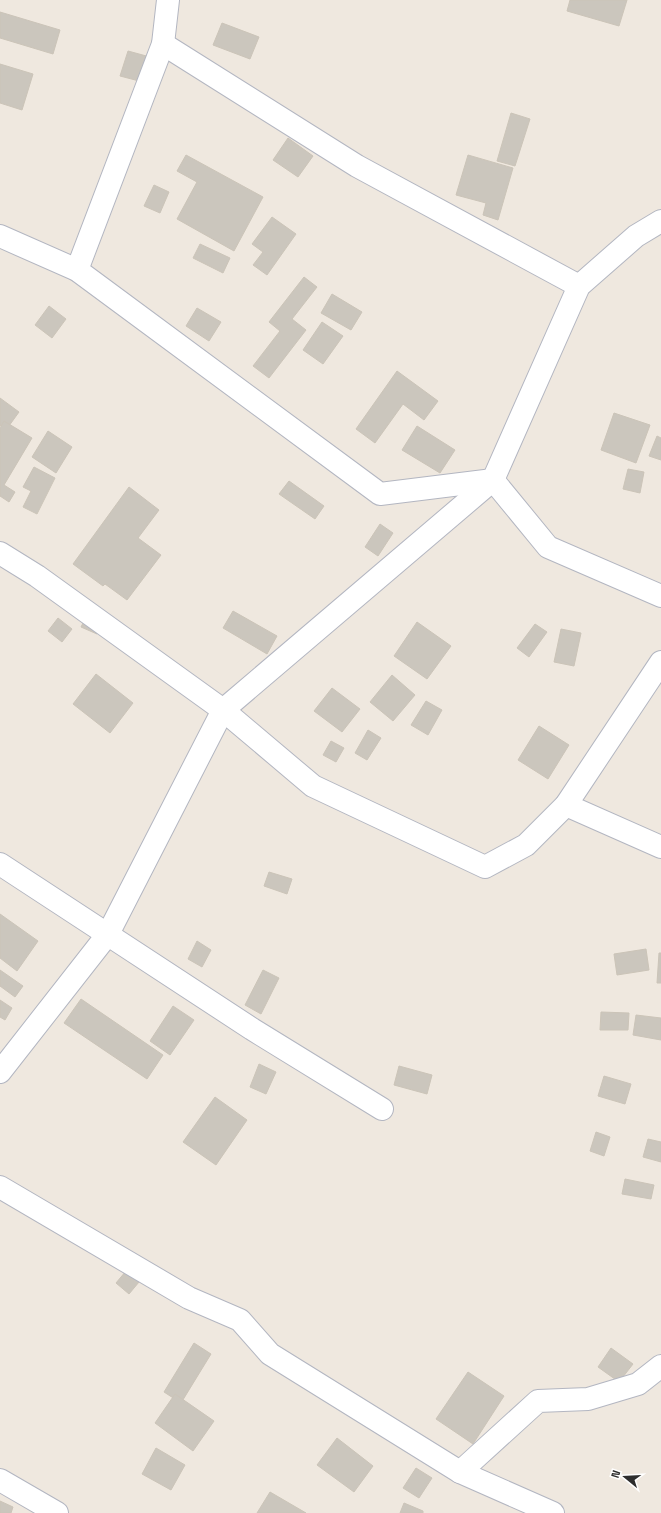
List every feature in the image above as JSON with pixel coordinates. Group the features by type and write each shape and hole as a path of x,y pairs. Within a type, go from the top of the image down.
{"street":[{"path":"77,270 164,44 168,0"},
{"path":"164,44 357,166 579,286"},
{"path":"0,1072 108,934 223,710 493,480 579,286 636,236 661,222"},
{"path":"0,236 77,270 380,494 493,480"},
{"path":"493,480 548,547 661,596"},
{"path":"0,553 37,576 223,710 313,786 485,867 526,845 566,805 661,662"},
{"path":"566,805 661,847"},
{"path":"0,864 252,1029 382,1109"},
{"path":"0,1187 189,1298 240,1320 270,1354 460,1472 553,1513"},
{"path":"460,1472 538,1400 588,1399 638,1384 661,1366"},
{"path":"0,1480 58,1513"}],"building":[{"path":"570,0 627,0 619,26 567,11"},
{"path":"0,12 60,30 53,54 0,38"},
{"path":"222,23 259,37 250,59 213,45"},
{"path":"128,51 150,57 143,82 120,76"},
{"path":"0,64 33,74 22,110 0,103"},
{"path":"511,113 530,119 515,166 497,161"},
{"path":"288,138 313,156 298,177 273,160"},
{"path":"186,155 263,197 234,251 177,219 197,182 177,171"},
{"path":"468,155 513,168 498,220 483,215 486,203 456,195"},
{"path":"154,185 169,192 160,213 144,206"},
{"path":"272,217 296,234 267,275 253,265 263,252 252,244"},
{"path":"200,244 230,258 223,273 193,258"},
{"path":"304,277 317,287 292,319 306,330 269,378 253,366 280,331 269,322"},
{"path":"332,294 362,312 351,330 321,313"},
{"path":"49,306 66,319 52,338 35,325"},
{"path":"197,308 221,322 209,341 186,326"},
{"path":"322,322 343,336 323,364 303,350"},
{"path":"397,371 438,401 424,420 403,404 375,443 356,429"},
{"path":"0,398 19,412 6,430 0,425"},
{"path":"614,413 650,425 636,463 601,450"},
{"path":"4,421 32,438 4,485 15,492 9,502 0,496 0,428"},
{"path":"417,426 455,450 440,473 402,450"},
{"path":"48,431 72,447 56,473 32,457"},
{"path":"657,436 661,438 661,460 649,456"},
{"path":"34,467 55,478 37,514 23,507 31,491 23,487"},
{"path":"628,469 644,472 640,493 623,489"},
{"path":"289,481 324,506 315,519 279,494"},
{"path":"129,487 159,510 138,538 161,555 127,600 105,584 103,586 73,564"},
{"path":"380,524 393,533 378,556 365,547"},
{"path":"233,611 277,636 267,654 223,628"},
{"path":"86,617 101,624 97,634 81,627"},
{"path":"58,618 72,629 62,642 48,631"},
{"path":"417,622 451,646 427,679 394,656"},
{"path":"535,624 547,632 529,657 517,648"},
{"path":"561,629 581,633 574,666 554,662"},
{"path":"96,674 133,703 110,733 73,704"},
{"path":"392,675 415,695 393,721 370,702"},
{"path":"332,688 360,709 342,732 314,711"},
{"path":"426,701 442,710 428,735 411,725"},
{"path":"539,726 569,745 548,779 518,760"},
{"path":"368,730 381,738 367,760 355,753"},
{"path":"331,741 344,748 336,762 323,755"},
{"path":"269,872 292,879 287,894 264,886"},
{"path":"0,914 38,941 17,971 0,958"},
{"path":"197,941 211,950 202,967 188,959"},
{"path":"646,949 649,970 617,975 614,954"},
{"path":"659,953 661,953 661,983 657,983"},
{"path":"0,970 23,986 15,997 0,986"},
{"path":"263,970 279,978 261,1014 245,1005"},
{"path":"81,999 163,1055 147,1079 64,1023"},
{"path":"0,1000 12,1008 5,1020 0,1017"},
{"path":"173,1006 194,1020 170,1055 150,1041"},
{"path":"601,1012 629,1013 628,1030 600,1030"},
{"path":"636,1015 661,1018 661,1040 633,1035"},
{"path":"259,1064 276,1072 266,1094 250,1087"},
{"path":"399,1066 432,1075 427,1094 394,1085"},
{"path":"604,1076 631,1084 625,1104 598,1096"},
{"path":"215,1097 247,1120 216,1165 183,1142"},
{"path":"596,1132 610,1137 604,1156 590,1151"},
{"path":"648,1139 661,1142 661,1162 643,1157"},
{"path":"625,1179 654,1185 651,1199 622,1194"},
{"path":"126,1271 139,1282 129,1294 116,1283"},
{"path":"194,1343 211,1354 181,1403 164,1392"},
{"path":"611,1348 633,1364 619,1382 598,1367"},
{"path":"468,1372 504,1396 473,1444 436,1419"},
{"path":"175,1394 214,1421 193,1451 155,1423"},
{"path":"337,1438 373,1466 354,1492 317,1465"},
{"path":"156,1448 185,1465 171,1490 142,1474"},
{"path":"416,1468 432,1478 419,1498 403,1488"},
{"path":"270,1492 306,1513 257,1513"},
{"path":"0,1501 13,1507 11,1513 0,1513"},
{"path":"404,1503 423,1511 423,1513 400,1513"}]}
